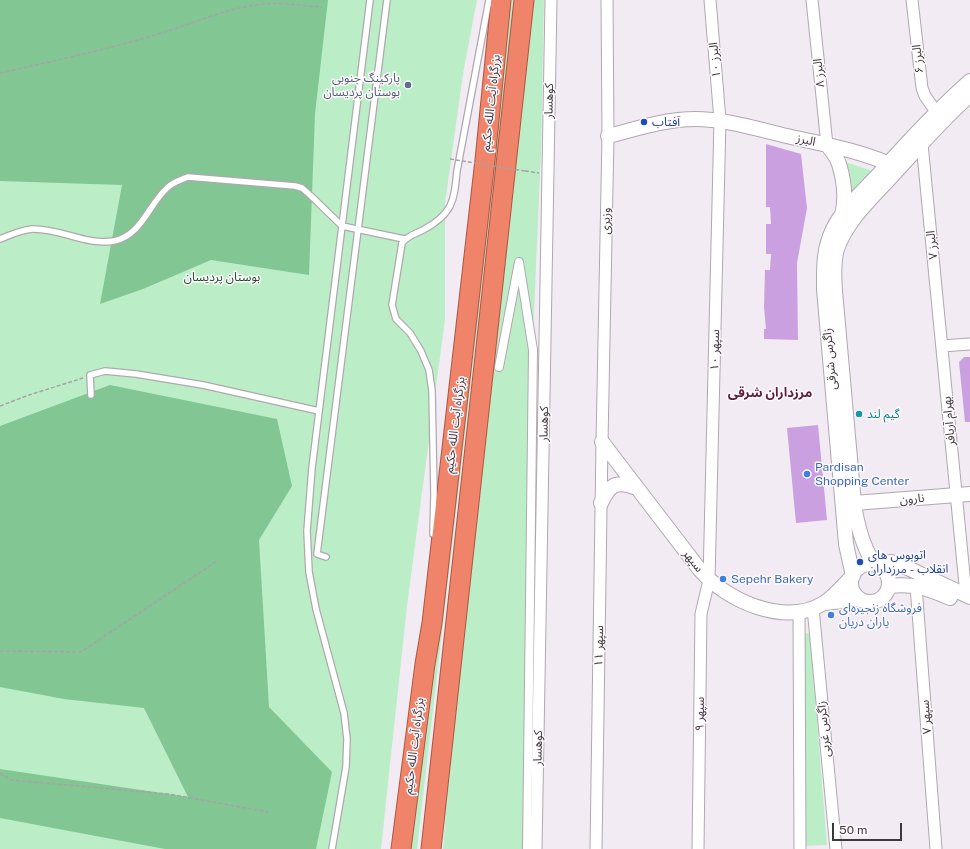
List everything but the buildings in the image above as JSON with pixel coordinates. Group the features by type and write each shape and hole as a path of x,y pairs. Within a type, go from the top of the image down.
{"highway":[{"name":"بزرگراه آیت الله حکیم","path":"401,849 425,664 432,623 485,160 501,0"},
{"name":"بزرگراه آیت الله حکیم","path":"431,849 524,0"}],"street":[{"name":"کوهسار","path":"536,849 551,0"},
{"name":"وزیری","path":"602,442 608,136 607,0"},
{"name":"البرز ۱۰","path":"710,0 720,120"},
{"name":"البرز ۸","path":"812,0 827,145"},
{"name":"البرز ۶","path":"912,0 922,88 925,96 941,117"},
{"path":"894,166 941,117 970,81"},
{"path":"941,117 970,95"},
{"name":"البرز","path":"608,136 644,127 678,121 694,119 720,120 827,145 872,157 894,166"},
{"name":"سپهر ۱۰","path":"709,580 720,120"},
{"name":"البرز ۷","path":"919,139 942,346"},
{"path":"827,145 839,164 844,193 842,215"},
{"name":"زاگرس شرقی","path":"853,576 846,544 824,289 824,259 826,248 834,228 842,215 894,166"},
{"name":"زاگرس شرقی","path":"874,564 861,538 854,503 835,291 835,258 840,242 849,225 894,166"},
{"path":"499,367 518,262 533,350 528,849"},
{"path":"942,346 970,344"},
{"name":"بهرام آریافر","path":"942,346 968,601"},
{"name":"سپهر","path":"602,442 700,570 709,580 732,597 754,607 771,610 812,608 860,599"},
{"name":"سپهر ۱۱","path":"596,849 602,442"},
{"path":"601,503 606,492 614,485 621,484 637,488"},
{"name":"نارون","path":"854,503 970,494"},
{"path":"846,544 851,551 854,553 858,552 860,549 861,538"},
{"path":"874,564 886,573 889,586 884,596 879,600 866,602 860,599 852,589 852,580 856,570 867,564 890,562 899,564 917,579 968,601"},
{"path":"812,608 853,576"},
{"path":"889,586 903,584 917,579"},
{"name":"سپهر ۷","path":"917,579 936,849"},
{"name":"سپهر ۹","path":"698,849 701,614 709,580"},
{"name":"زاگرس غربی","path":"800,849 812,608"},
{"name":"زاگرس غربی","path":"812,608 836,849"}],"lane":[{"path":"332,849 346,766 344,713 316,609 309,572 307,531 312,468 370,0"},
{"path":"326,558 317,554 387,0"},
{"path":"0,239 18,231 34,229 55,232 94,242 114,241 129,235 146,216 167,187 188,177 295,186 302,188 342,226 404,239 432,225 452,204 489,0"},
{"path":"404,239 400,248 392,305 396,319 410,334 421,351 429,370 432,391 434,494 433,540"},
{"path":"91,395 90,375 105,371 136,374 203,385 319,412"},
{"path":"432,623 433,562"}],"path":[{"path":"0,73 68,58 162,32 227,11 256,4 278,2 322,7"},
{"path":"450,159 525,172 548,174"},
{"path":"0,406 90,375"},
{"path":"0,651 81,652 217,561"},
{"path":"0,773 10,780 169,794 268,812"}],"green space":[{"name":"بوستان پردیسان","path":"0,0 477,0 463,74 445,204 445,319 407,606 381,849 0,849"},
{"path":"0,0 328,0 315,114 309,275 211,260 143,289 100,304 122,185 0,181"},
{"path":"509,0 515,0 417,849 411,849 459,455"},
{"path":"533,0 544,0 541,153 533,335 529,674 534,849 443,849 455,683 524,92"},
{"path":"842,161 873,171 849,196"},
{"path":"110,385 277,419 292,486 259,540 269,707 332,772 316,849 165,849 0,818 0,769 188,797 144,708 64,699 0,687 0,426"},
{"path":"804,633 810,634 827,845 805,846"}],"place":[{"name":"پارکینگ جنوبی بوستان پردیسان","path":"408,85"},
{"name":"آفتاب","path":"644,122"},
{"name":"گیم لند","path":"859,414"},
{"name":"Pardisan Shopping Center","path":"807,474"},
{"name":"اتوبوس های انقلاب - مرزداران","path":"860,562"},
{"name":"Sepehr Bakery","path":"723,579"},
{"name":"فروشگاه زنجیره‌ای یاران دریان","path":"831,615"}],"district":[{"name":"مرزداران شرقی","path":"770,393"}]}
